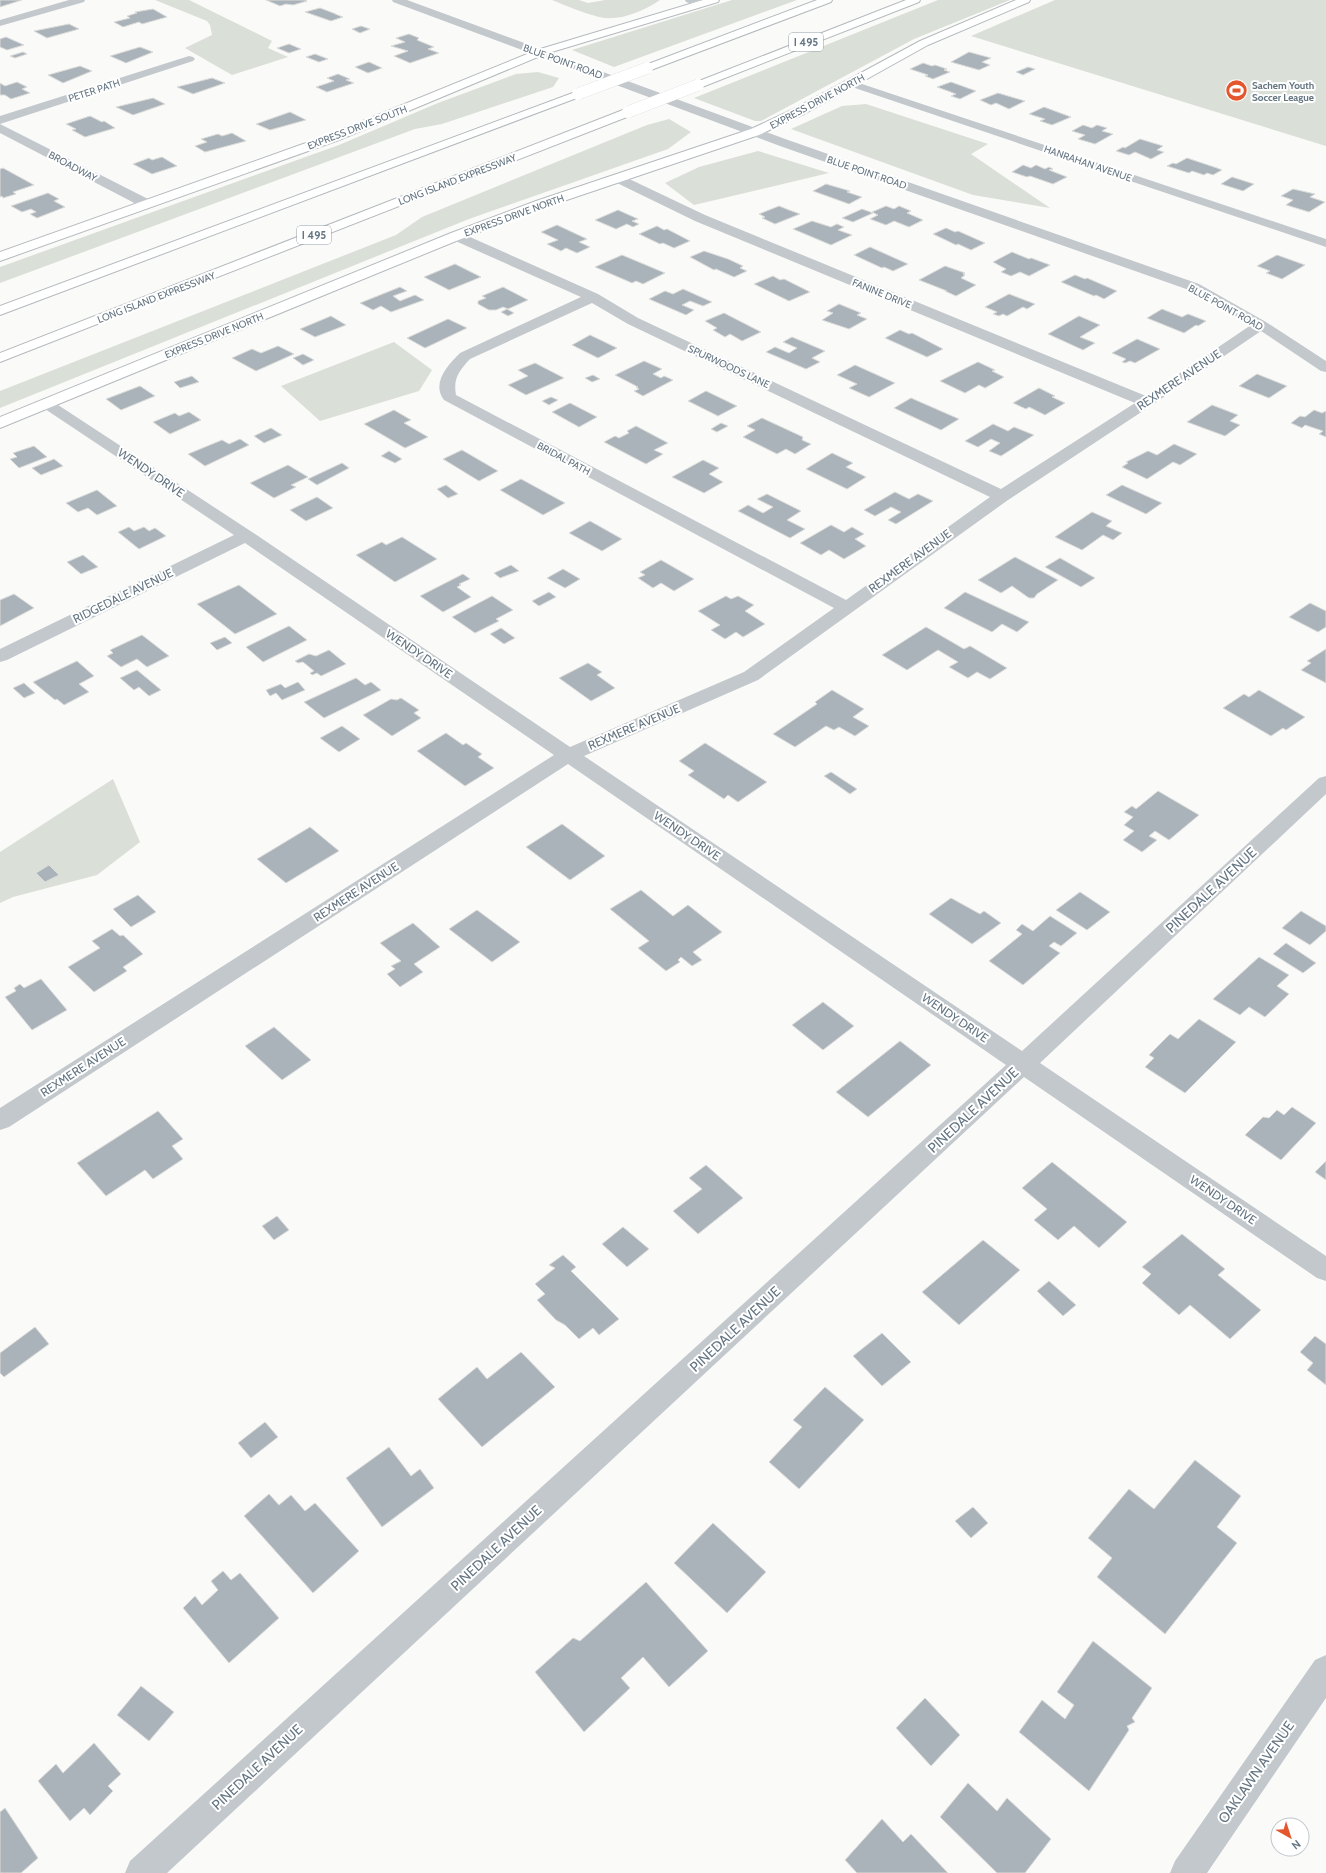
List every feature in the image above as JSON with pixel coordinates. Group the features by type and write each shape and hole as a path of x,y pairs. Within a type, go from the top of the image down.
{"main road":[{"name":"EXPRESS DRIVE SOUTH","path":"0,257 357,128 541,52 714,0"},
{"name":"I 495","path":"0,311 827,0"},
{"name":"LONG ISLAND EXPRESSWAY","path":"0,358 915,0"},
{"name":"EXPRESS DRIVE NORTH","path":"0,424 504,217 755,132 789,117 924,43 1025,0"}],"street":[{"path":"0,23 80,0"},
{"name":"BLUE POINT ROAD","path":"397,0 755,132 1194,287 1261,325 1326,368"},
{"path":"690,0 702,4"},
{"name":"PETER PATH","path":"0,120 189,59"},
{"name":"HANRAHAN AVENUE","path":"850,83 1326,243"},
{"name":"BROADWAY","path":"0,128 147,204"},
{"name":"FANINE DRIVE","path":"619,179 700,218 1147,402"},
{"name":"SPURWOODS LANE","path":"456,236 593,297 633,321 1002,496"},
{"name":"BRIDAL PATH","path":"593,297 465,356 452,370 446,384 449,397 846,607"},
{"name":"REXMERE AVENUE","path":"0,1120 568,755 751,676 1002,496 1147,402 1261,325"},
{"name":"WENDY DRIVE","path":"47,404 246,536 1326,1270"},
{"name":"RIDGEDALE AVENUE","path":"0,656 246,536"},
{"name":"PINEDALE AVENUE","path":"142,1873 1023,1064 1326,783"},
{"name":"OAKLAWN AVENUE","path":"1186,1873 1326,1671"}],"shaded area":[{"path":"155,0 189,0 272,41 268,48 288,57 232,75 185,48 212,35 210,25 207,21"},
{"path":"552,0 579,0 588,3 605,0 660,0 639,12 623,17 607,18 587,14"},
{"path":"732,0 797,0 614,67 572,50"},
{"path":"938,0 1010,0 914,39 761,121 755,121 694,98"},
{"name":"Sachem Youth Soccer League","path":"1055,0 1326,0 1326,146 971,36"},
{"path":"538,72 559,78 553,87 442,124 415,129 0,283 0,267 339,145 438,103 516,74"},
{"path":"866,104 988,144 971,154 1050,208 973,195 791,129 842,106"},
{"path":"669,119 691,132 668,149 469,219 0,408 0,391 396,235 422,217 647,125"},
{"path":"758,151 829,173 694,205 665,183 699,167"},
{"path":"394,342 432,370 419,391 320,421 281,386"},
{"path":"113,779 140,842 97,875 13,897 0,903 0,852"}],"building":[{"path":"0,0 22,0 0,7"},
{"path":"266,0 307,1 293,5 286,4 280,6"},
{"path":"320,8 343,17 331,21 305,12"},
{"path":"153,9 167,17 142,24 139,22 123,27 114,22 130,18 127,16 137,13 135,12"},
{"path":"69,24 79,29 47,38 34,31"},
{"path":"361,26 370,29 360,33 352,29"},
{"path":"409,34 419,38 417,40 434,47 428,49 439,53 410,63 394,56 408,51 391,46 405,42 396,38"},
{"path":"6,37 24,45 7,50 0,47 0,39"},
{"path":"289,44 301,49 289,53 277,48"},
{"path":"140,47 153,52 126,63 110,56"},
{"path":"23,52 27,54 15,58 10,56"},
{"path":"969,52 991,58 982,62 990,65 979,70 951,62"},
{"path":"315,54 328,59 319,62 306,57"},
{"path":"369,62 382,68 368,73 355,67"},
{"path":"923,63 947,69 944,70 950,72 933,79 925,76 928,75 910,69"},
{"path":"80,66 92,71 63,83 48,75"},
{"path":"1028,67 1035,69 1023,75 1016,72"},
{"path":"338,74 350,79 346,80 354,83 327,92 316,87 334,81 327,78"},
{"path":"212,78 225,83 193,94 177,87"},
{"path":"17,82 27,87 22,89 30,93 11,99 5,95 0,95 0,83 5,86"},
{"path":"951,82 976,91 960,99 951,96 956,94 937,87"},
{"path":"998,93 1025,101 1009,109 996,103 991,105 980,100"},
{"path":"153,98 165,104 133,115 116,107"},
{"path":"1044,107 1071,117 1052,125 1040,121 1045,119 1029,114"},
{"path":"290,112 306,120 270,130 256,124"},
{"path":"90,116 102,122 104,121 115,128 85,137 72,130 76,129 66,124"},
{"path":"1083,125 1092,128 1097,125 1107,128 1102,131 1113,134 1095,144 1078,139 1085,135 1072,131"},
{"path":"232,133 246,141 205,152 195,146 207,142 201,139 218,134 222,136"},
{"path":"1140,139 1163,146 1157,150 1164,152 1151,159 1135,152 1129,155 1116,151 1123,147 1125,148"},
{"path":"162,157 177,166 152,174 133,164 149,158 152,160"},
{"path":"1187,158 1222,170 1213,175 1207,173 1204,175 1192,171 1189,173 1167,166 1173,163 1176,164"},
{"path":"1023,165 1031,168 1036,165 1045,169 1049,167 1053,169 1049,170 1067,177 1053,184 1030,176 1027,177 1012,172"},
{"path":"3,168 34,185 13,192 16,194 3,198 2,196 0,197 0,169"},
{"path":"1232,177 1254,184 1243,191 1221,184"},
{"path":"826,184 850,191 847,192 862,197 849,204 813,191"},
{"path":"1293,189 1315,194 1310,197 1325,202 1309,212 1286,205 1293,200 1281,196"},
{"path":"48,193 59,199 54,201 65,207 37,218 30,214 36,212 31,209 22,212 11,206"},
{"path":"779,206 800,214 775,224 762,218 765,217 759,214"},
{"path":"886,206 894,209 899,206 911,211 907,213 923,220 909,227 894,221 886,225 870,219 878,215 872,212"},
{"path":"862,209 873,213 853,222 842,218"},
{"path":"618,210 638,219 632,221 639,224 633,227 627,224 616,229 595,220"},
{"path":"812,221 831,227 837,224 844,227 838,230 852,235 831,245 793,229"},
{"path":"557,225 587,239 579,242 590,247 577,253 566,248 561,251 547,244 558,240 541,232"},
{"path":"657,226 664,230 667,229 690,241 674,248 663,243 660,244 639,234"},
{"path":"946,228 955,232 958,231 985,243 971,250 958,244 956,245 933,234"},
{"path":"870,247 908,264 893,271 884,267 882,268 854,255"},
{"path":"704,251 728,259 743,266 740,268 747,271 734,277 716,269 714,270 690,257"},
{"path":"1012,252 1050,265 1029,276 1020,272 1011,276 1001,272 1006,269 993,262"},
{"path":"622,255 665,273 643,284 636,281 632,283 595,267"},
{"path":"1277,255 1305,265 1282,279 1266,273 1270,271 1257,266"},
{"path":"455,264 481,277 449,290 424,277"},
{"path":"945,266 965,273 963,274 965,275 961,278 976,285 956,296 919,280"},
{"path":"1075,275 1085,279 1087,278 1117,291 1104,299 1061,282"},
{"path":"773,276 780,280 784,279 810,292 789,301 754,284"},
{"path":"400,287 407,291 393,296 400,301 415,295 424,300 391,312 381,306 373,310 360,303"},
{"path":"503,287 528,300 508,309 503,307 496,310 489,310 478,304 478,301 486,298 482,296"},
{"path":"683,289 712,302 703,306 690,301 682,305 694,310 686,315 649,299 665,291 673,294"},
{"path":"1009,294 1035,304 1027,309 1023,307 1007,316 1003,314 999,316 993,314 997,312 985,307"},
{"path":"839,304 861,313 857,315 867,319 849,329 822,320 833,313 827,311"},
{"path":"507,309 514,313 508,316 501,312"},
{"path":"1162,309 1182,317 1188,314 1206,321 1198,326 1196,325 1184,333 1147,318"},
{"path":"724,313 761,332 742,341 730,334 725,337 713,330 717,328 705,321"},
{"path":"331,316 346,325 315,337 300,329"},
{"path":"1079,316 1100,325 1080,337 1095,343 1083,350 1048,334"},
{"path":"448,319 467,328 425,348 407,338"},
{"path":"900,330 909,334 912,333 943,349 927,357 885,338"},
{"path":"590,335 617,348 598,358 572,345"},
{"path":"792,337 825,351 812,358 820,362 806,369 766,352 775,347 789,353 797,348 783,342"},
{"path":"1137,339 1160,349 1135,363 1130,361 1125,363 1122,362 1126,359 1112,353"},
{"path":"278,346 294,354 256,371 232,358 252,349 261,353"},
{"path":"303,354 314,360 303,365 293,358"},
{"path":"644,361 662,369 653,374 661,378 664,376 673,380 643,396 634,391 639,389 636,387 638,387 615,375"},
{"path":"978,362 995,370 992,371 1004,377 985,388 979,385 965,393 940,381"},
{"path":"535,363 564,378 526,395 508,385 528,376 518,370"},
{"path":"855,365 895,383 869,397 849,388 857,384 837,375"},
{"path":"1257,374 1287,386 1269,398 1239,386"},
{"path":"593,375 600,379 592,382 585,378"},
{"path":"192,376 199,382 180,388 174,382"},
{"path":"140,386 155,396 121,410 106,399"},
{"path":"1039,388 1055,396 1052,397 1065,403 1045,415 1029,407 1026,409 1013,403"},
{"path":"706,391 737,406 718,416 688,401"},
{"path":"551,397 558,400 549,405 542,401"},
{"path":"911,398 959,419 941,430 894,408"},
{"path":"570,403 597,417 579,427 552,412"},
{"path":"1212,405 1238,415 1230,421 1240,425 1225,436 1187,422"},
{"path":"394,410 411,420 404,423 428,437 405,448 364,424"},
{"path":"1314,410 1322,413 1326,411 1326,437 1319,434 1323,431 1305,425 1302,428 1291,423 1300,416 1305,417"},
{"path":"189,412 201,420 170,434 153,422 175,413 179,416"},
{"path":"762,418 803,437 802,440 811,444 795,454 786,449 777,454 743,437 755,430 747,426"},
{"path":"721,423 728,426 717,432 711,429"},
{"path":"993,424 1008,431 1014,427 1034,435 1001,456 989,451 1000,443 991,439 978,447 965,441"},
{"path":"636,426 668,443 654,450 663,454 646,464 604,442 615,436 619,438 629,433 627,431"},
{"path":"271,428 282,435 264,443 254,436"},
{"path":"240,439 249,445 205,466 188,454 222,440 229,444"},
{"path":"1174,444 1197,454 1180,465 1173,462 1147,479 1122,467 1128,463 1126,462 1148,451 1157,455"},
{"path":"34,446 47,457 19,468 10,459 17,457 13,453"},
{"path":"462,450 498,471 479,481 443,459"},
{"path":"389,451 402,459 395,463 381,456"},
{"path":"832,453 853,463 846,467 866,477 847,489 806,469"},
{"path":"54,459 63,466 41,475 32,468"},
{"path":"703,460 719,468 709,474 723,482 704,493 672,477"},
{"path":"342,463 349,468 317,485 308,479"},
{"path":"288,465 308,477 291,485 296,487 274,498 250,483"},
{"path":"521,479 565,503 543,515 500,490"},
{"path":"446,485 458,494 448,498 437,489"},
{"path":"1122,485 1162,503 1146,514 1106,495"},
{"path":"97,490 117,506 97,515 88,508 78,512 66,503"},
{"path":"895,492 909,499 918,494 933,501 896,524 888,520 901,512 891,507 875,516 864,510"},
{"path":"767,494 801,511 787,520 805,529 790,538 738,511 748,505 763,513 773,507 757,499"},
{"path":"317,497 333,508 306,521 290,510"},
{"path":"1092,512 1112,521 1106,526 1122,533 1113,540 1103,535 1082,550 1055,537"},
{"path":"590,521 622,539 602,551 569,533"},
{"path":"831,525 844,532 852,527 864,534 855,539 866,546 844,559 829,550 821,555 800,543"},
{"path":"129,527 134,531 144,527 149,531 155,528 166,536 139,549 118,532"},
{"path":"402,537 437,559 395,582 356,555 382,542 386,545"},
{"path":"83,555 98,567 81,574 67,562"},
{"path":"1015,557 1058,580 1037,594 1034,598 1029,598 1012,586 1001,593 978,580"},
{"path":"1060,558 1095,578 1081,587 1045,567"},
{"path":"661,560 694,579 674,591 661,583 653,588 638,578 645,575 640,572"},
{"path":"511,565 519,571 500,578 494,573"},
{"path":"563,569 580,579 565,588 547,578"},
{"path":"463,574 470,579 459,584 461,585 457,587 471,597 443,612 420,596"},
{"path":"239,585 277,614 235,634 197,604"},
{"path":"549,592 556,597 539,606 532,601"},
{"path":"965,592 1029,622 1017,632 1002,624 992,632 944,608"},
{"path":"14,594 34,608 0,626 0,600"},
{"path":"492,596 513,610 496,619 499,621 475,633 452,617"},
{"path":"726,596 731,599 738,596 754,605 745,611 765,624 743,637 736,632 725,639 711,630 720,625 698,611"},
{"path":"1310,603 1326,611 1326,627 1318,632 1289,617"},
{"path":"289,626 307,640 263,662 246,647"},
{"path":"926,627 964,649 970,646 1007,668 990,679 977,672 968,678 949,667 958,662 938,650 907,670 882,655"},
{"path":"501,628 515,638 504,644 490,634"},
{"path":"142,635 169,656 147,667 137,659 121,667 107,656 113,653 110,650"},
{"path":"225,637 232,643 217,650 210,643"},
{"path":"1326,649 1326,683 1301,670 1311,663 1307,661"},
{"path":"329,650 346,664 321,676 317,673 312,675 310,673 314,671 303,662 298,663 295,661 309,654 316,656"},
{"path":"77,661 94,676 79,684 89,692 64,705 57,699 55,700 33,682"},
{"path":"588,663 602,672 597,675 615,688 591,701 559,678"},
{"path":"137,670 161,690 149,696 139,687 134,690 120,678"},
{"path":"356,678 365,685 371,682 381,690 324,718 304,702"},
{"path":"298,682 305,690 282,700 276,693 270,696 266,690 281,684 285,688"},
{"path":"24,683 35,693 24,698 13,688"},
{"path":"832,690 864,709 853,717 869,726 855,736 839,727 834,730 826,726 795,747 773,734 817,704 815,702"},
{"path":"1259,690 1305,717 1286,730 1283,728 1271,736 1223,708 1244,694 1249,697"},
{"path":"401,698 419,710 414,713 421,718 392,736 363,715 391,699 397,700"},
{"path":"342,726 360,739 339,752 320,738"},
{"path":"446,733 463,745 466,743 482,754 478,757 494,768 465,786 417,751"},
{"path":"705,743 767,782 738,802 728,795 724,799 688,775 694,771 679,761"},
{"path":"831,772 857,789 850,794 824,776"},
{"path":"1158,791 1199,815 1169,840 1155,831 1149,836 1157,840 1142,852 1123,840 1134,831 1124,825 1133,817 1124,812 1132,806 1136,809"},
{"path":"562,824 605,856 570,880 526,847"},
{"path":"310,827 339,851 286,883 257,859"},
{"path":"49,865 59,875 45,882 36,873"},
{"path":"641,890 673,916 688,905 722,932 693,952 702,960 692,966 681,957 678,960 680,962 666,971 638,948 649,941 610,909"},
{"path":"1080,892 1110,912 1087,930 1056,910"},
{"path":"138,895 156,912 131,927 113,909"},
{"path":"951,898 980,914 984,911 1001,923 972,944 929,914"},
{"path":"477,910 520,942 492,962 449,929"},
{"path":"1301,911 1326,926 1326,931 1310,945 1282,928"},
{"path":"1050,916 1077,933 1061,946 1054,942 1049,946 1060,953 1023,985 989,961 1022,934 1016,930 1022,924 1033,931"},
{"path":"413,923 440,947 414,964 423,972 400,987 387,974 395,969 391,966 401,961 380,943"},
{"path":"112,929 120,936 123,935 143,954 123,967 127,971 94,992 68,967 100,948 92,941"},
{"path":"1286,943 1316,963 1303,973 1273,954"},
{"path":"1259,957 1289,975 1277,986 1289,994 1265,1017 1249,1007 1240,1015 1213,999"},
{"path":"41,979 67,1010 32,1030 5,997 16,991 14,988 20,984 24,988"},
{"path":"823,1002 854,1026 823,1050 792,1025"},
{"path":"1199,1019 1236,1042 1185,1093 1145,1067 1154,1058 1149,1055 1170,1034 1178,1039"},
{"path":"274,1027 311,1060 282,1080 245,1046"},
{"path":"900,1041 931,1065 868,1117 836,1092"},
{"path":"1292,1107 1316,1123 1281,1160 1245,1135 1263,1117 1269,1118 1277,1110 1284,1115"},
{"path":"158,1111 183,1139 172,1146 183,1159 153,1179 145,1170 106,1196 77,1163"},
{"path":"1326,1161 1326,1180 1315,1172"},
{"path":"1052,1162 1127,1222 1099,1248 1074,1226 1058,1240 1034,1220 1047,1209 1022,1188"},
{"path":"706,1165 743,1198 698,1234 673,1211 702,1189 689,1178"},
{"path":"277,1216 289,1230 274,1240 262,1226"},
{"path":"623,1227 649,1249 627,1267 602,1244"},
{"path":"1182,1234 1225,1269 1218,1275 1261,1310 1230,1339 1190,1305 1179,1315 1142,1283 1151,1274 1142,1267"},
{"path":"983,1240 1020,1270 959,1325 922,1292"},
{"path":"563,1255 576,1267 571,1271 619,1319 599,1335 593,1328 579,1339 565,1325 556,1320 537,1300 545,1294 535,1284 555,1268 549,1265"},
{"path":"1049,1281 1076,1305 1063,1316 1037,1291"},
{"path":"35,1327 49,1344 4,1377 0,1373 0,1353"},
{"path":"882,1333 911,1362 882,1386 853,1356"},
{"path":"1315,1336 1326,1344 1326,1385 1307,1370 1313,1363 1300,1352"},
{"path":"521,1352 555,1387 482,1447 438,1399 477,1367 487,1379"},
{"path":"825,1387 864,1420 799,1489 769,1462 802,1427 793,1420"},
{"path":"265,1422 278,1437 251,1458 238,1443"},
{"path":"389,1447 411,1476 420,1469 434,1488 382,1527 346,1478"},
{"path":"1195,1460 1241,1496 1217,1527 1237,1543 1165,1634 1097,1577 1112,1558 1088,1538 1129,1489 1154,1509"},
{"path":"269,1494 279,1505 291,1495 305,1511 315,1503 359,1551 313,1593 244,1516"},
{"path":"973,1507 988,1523 971,1538 955,1521"},
{"path":"713,1523 766,1572 727,1613 674,1563"},
{"path":"223,1571 231,1580 240,1573 279,1618 229,1663 183,1608 195,1596 202,1605 218,1590 211,1581"},
{"path":"646,1582 708,1651 669,1687 643,1657 621,1678 630,1688 584,1732 535,1672 573,1638 580,1641"},
{"path":"1093,1641 1152,1688 1132,1718 1135,1722 1127,1726 1129,1730 1089,1791 1019,1732 1042,1700 1065,1719 1074,1705 1057,1692"},
{"path":"141,1686 174,1712 149,1741 117,1715"},
{"path":"925,1698 960,1735 931,1766 896,1728"},
{"path":"94,1743 121,1774 108,1786 113,1791 90,1815 84,1808 70,1821 38,1781 56,1764 63,1773"},
{"path":"968,1783 997,1811 1007,1798 1051,1839 1025,1873 997,1873 940,1817"},
{"path":"5,1808 38,1858 21,1873 0,1873 0,1812"},
{"path":"882,1819 903,1842 911,1834 948,1873 857,1873 845,1860"}],"place":[{"name":"Sachem Youth Soccer League","path":"1237,91"}]}
